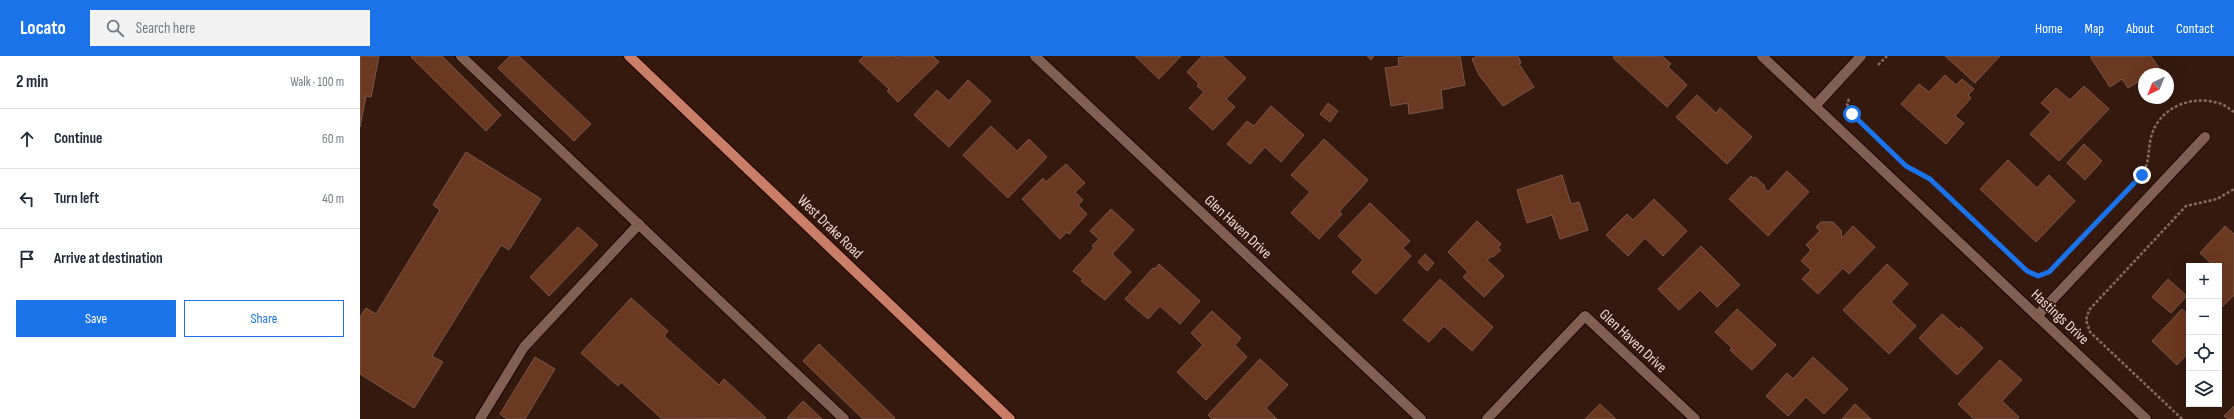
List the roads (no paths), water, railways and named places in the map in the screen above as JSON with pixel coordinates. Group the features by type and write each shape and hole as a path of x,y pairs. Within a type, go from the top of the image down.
{"main road":[{"name":"West Drake Road","path":"629,56 1010,419"}],"street":[{"path":"461,56 844,419"},
{"name":"Glen Haven Drive","path":"1035,56 1421,419"},
{"name":"Hastings Drive","path":"1762,56 2146,419"},
{"path":"1815,106 1861,56"},
{"path":"2037,316 2205,137"},
{"path":"480,419 524,347 639,224"},
{"name":"Glen Haven Drive","path":"1487,419 1585,316 1695,419"}]}
